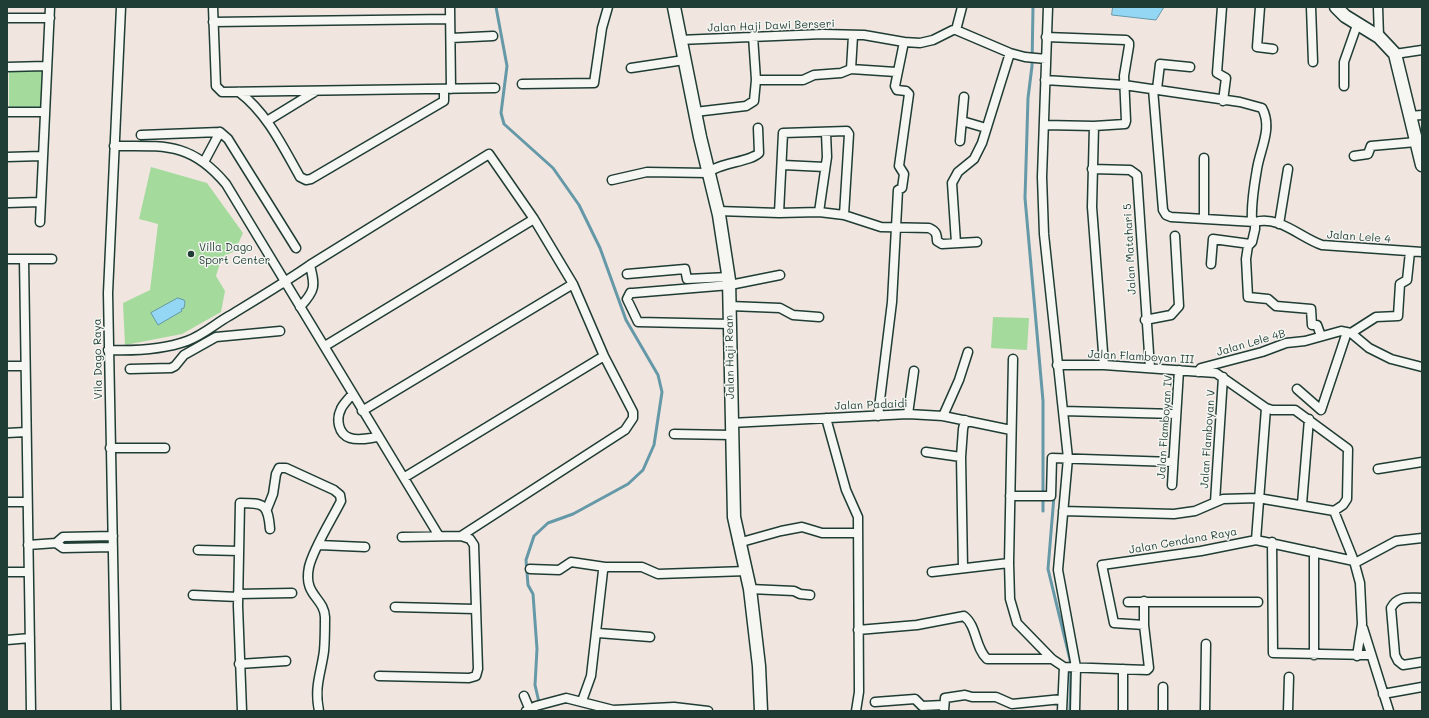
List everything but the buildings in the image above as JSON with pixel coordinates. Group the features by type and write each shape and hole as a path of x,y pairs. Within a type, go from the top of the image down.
{"street":[{"path":"40,222 46,66 50,7"},
{"name":"Vila Dago Raya","path":"116,711 108,350 109,271 121,7"},
{"path":"213,7 216,86 222,92 495,88"},
{"path":"239,92 248,99 267,121 300,177 306,180 311,179 444,101 448,89 451,38 450,7"},
{"path":"522,84 594,83 602,28 608,7"},
{"name":"Jalan Haji Rean","path":"674,7 679,40 708,173 718,211 729,281 733,504 738,542 747,571 750,589 759,666 761,711"},
{"path":"962,7 956,30 1010,53 1025,57 1046,58"},
{"path":"1048,7 1042,177 1044,234 1068,458 1058,570 1075,711"},
{"path":"1222,7 1217,73 1226,78 1223,101"},
{"path":"1260,7 1257,47 1272,49"},
{"path":"1311,7 1313,62"},
{"path":"1336,7 1357,25 1380,37 1395,54 1422,165"},
{"path":"1378,7 1380,37"},
{"path":"7,18 50,18"},
{"path":"213,22 450,19"},
{"path":"1344,86 1344,62 1357,25"},
{"name":"Jalan Haji Dawi Berseri","path":"679,40 804,33 853,36 864,35 904,42 920,43 933,40 956,30"},
{"path":"451,38 493,36"},
{"path":"695,112 750,104 754,101 756,80 753,36"},
{"path":"851,69 853,36"},
{"path":"1044,125 1094,126 1125,124 1124,85 1129,46 1126,40 1046,37"},
{"path":"878,416 892,302 898,190 902,188 904,174 899,166 909,94 906,91 895,88 896,72 904,42"},
{"path":"1395,54 1422,50"},
{"path":"956,244 952,183 958,172 974,159 982,143 1010,53"},
{"path":"631,68 684,60"},
{"name":"Jalan Lele 4","path":"1190,67 1160,64 1155,89 1163,210 1166,215 1171,217 1253,222 1261,220 1279,224 1322,246 1422,252"},
{"path":"7,67 46,66"},
{"path":"756,80 803,80 814,75 841,73 851,69 896,72"},
{"path":"1045,80 1124,85 1223,101 1240,102 1262,108 1264,112 1266,138 1257,167 1253,222 1255,229 1246,259 1248,297 1268,299 1276,306 1311,309 1312,325 1317,326 1321,336"},
{"path":"267,121 317,90"},
{"path":"960,141 964,97"},
{"path":"7,112 44,112"},
{"path":"1409,116 1422,116"},
{"path":"962,121 986,128"},
{"path":"1094,126 1092,207 1104,365"},
{"path":"612,180 646,172 708,173 714,168 730,165 740,160 757,155 759,153 758,128"},
{"path":"204,162 220,132"},
{"path":"141,134 220,132 228,139 296,248"},
{"path":"779,213 783,165 783,133 848,132 844,215"},
{"path":"819,212 827,157 826,133"},
{"path":"1354,156 1368,154 1371,146 1416,142"},
{"path":"114,146 160,147 180,150 204,162 226,184 325,346 362,411 405,477 439,536"},
{"path":"108,350 132,351 164,347 188,341 213,328 228,316 489,154 534,219 573,284 604,356 633,412 631,423 625,430 461,536"},
{"path":"7,157 42,156"},
{"path":"1204,158 1204,218"},
{"path":"783,165 825,167"},
{"name":"Jalan Matahari 5","path":"1092,169 1130,170 1137,175 1145,320 1150,368"},
{"path":"1279,224 1288,170"},
{"path":"7,203 40,202"},
{"path":"718,211 779,213 819,212 844,215 881,227 896,226 929,228 934,230 937,234 937,241 942,244 977,242"},
{"path":"325,346 534,219"},
{"path":"1145,320 1171,315 1179,306 1175,236"},
{"path":"1211,264 1213,239 1250,244"},
{"path":"1297,388 1321,410 1349,332 1376,317 1398,316 1400,284 1407,280 1410,252"},
{"path":"7,259 52,259"},
{"path":"24,259 31,711"},
{"path":"300,307 312,293 314,286 314,279 310,265"},
{"path":"627,274 685,269 687,279 729,281"},
{"path":"730,324 638,322 627,299 630,293 780,275"},
{"path":"362,411 573,284"},
{"path":"730,306 780,308 793,315 819,317"},
{"path":"213,328 216,337"},
{"path":"130,369 171,368 175,366 184,355 216,337 280,331"},
{"path":"1349,332 1369,348 1391,359 1422,367"},
{"name":"Jalan Lele 4B","path":"1198,372 1201,368 1262,352 1278,345 1305,341 1330,333 1349,332"},
{"path":"943,416 960,380 968,352"},
{"path":"405,477 604,356"},
{"path":"1013,358 1009,563 1010,600 1017,623 1052,659 1070,667 1147,670 1144,601"},
{"name":"Jalan Flamboyan III","path":"1057,365 1104,365 1179,370 1216,373 1223,377"},
{"path":"7,366 25,366"},
{"name":"Jalan Flamboyan IV","path":"1172,486 1179,370"},
{"path":"908,414 914,371"},
{"path":"1063,510 1174,514 1195,511 1223,499 1258,498 1302,504 1334,511 1343,505 1347,499 1348,449 1295,410 1272,410 1266,408 1223,377"},
{"name":"Jalan Flamboyan V","path":"1215,502 1223,377"},
{"path":"352,394 341,408 338,420 340,430 349,438 359,439 378,437"},
{"path":"1256,540 1266,408"},
{"path":"1063,411 1176,414"},
{"name":"Jalan Padaidi","path":"731,423 908,414 943,416 1011,430"},
{"path":"826,418 846,490 858,517 859,692 856,711"},
{"path":"1302,504 1309,419"},
{"path":"963,568 961,457 965,420"},
{"path":"7,433 26,432"},
{"path":"674,434 731,435"},
{"path":"110,448 166,448"},
{"path":"926,452 961,457"},
{"path":"1010,496 1043,497 1051,495 1052,458 1173,462"},
{"path":"1378,469 1422,462"},
{"path":"270,529 267,509 273,494 276,474 279,468 286,468 334,490 340,495 341,501 312,557 308,576 312,595 323,607 325,615 324,651 317,680 316,696 319,711"},
{"path":"7,502 27,502"},
{"path":"242,711 239,664 238,595 240,503 254,503 264,506 267,509"},
{"path":"1334,511 1355,562 1360,583 1362,624 1357,656"},
{"path":"738,542 802,527 822,533 858,533"},
{"path":"28,545 56,543 63,537 113,536"},
{"path":"379,676 469,678 476,676 478,669 474,545 470,539 461,536 402,537"},
{"path":"1355,562 1396,541 1422,538"},
{"name":"Jalan Cendana Raya","path":"1144,625 1114,623 1102,565 1186,553 1256,540 1272,542 1355,562"},
{"path":"1272,542 1273,653 1357,656 1370,655"},
{"path":"56,543 63,548 113,547"},
{"path":"319,545 366,547"},
{"path":"198,550 239,551"},
{"path":"1314,552 1314,655"},
{"path":"530,569 559,570 571,562 606,567 642,567 658,574 747,571"},
{"path":"932,572 1009,563"},
{"path":"582,701 591,676 598,633 597,615 603,571 606,567"},
{"path":"7,572 28,572"},
{"path":"750,589 794,591 800,594 810,595"},
{"path":"193,595 292,593"},
{"path":"1422,598 1401,598 1394,602 1391,608 1395,655 1398,661 1402,665 1422,662"},
{"path":"1128,602 1258,602"},
{"path":"395,607 475,608"},
{"path":"858,630 917,625 964,616 969,620 982,654 987,659 1052,659"},
{"path":"1362,624 1370,655 1389,711"},
{"path":"598,633 650,637"},
{"path":"7,640 30,638"},
{"path":"1205,711 1206,644"},
{"path":"239,664 286,661"},
{"path":"1062,711 1062,699 1070,667"},
{"path":"1123,669 1123,711"},
{"path":"1288,711 1289,677"},
{"path":"1163,687 1163,711"},
{"path":"1383,694 1422,687"},
{"path":"875,702 915,699 922,706 945,705 965,695 972,697 996,697 1009,704 1021,707 1062,699"},
{"path":"524,696 533,707 566,698 613,710 674,707 708,711"}],"green space":[{"path":"43,71 42,108 9,108 9,72"},
{"name":"Villa Dago Sport Center","path":"151,167 207,183 243,233 235,251 222,257 216,276 225,291 221,312 182,334 125,345 123,303 150,290 158,224 139,219"},
{"path":"993,317 1029,318 1027,350 991,348"}],"water":[{"path":"1113,7 1164,7 1156,20 1112,15"},
{"path":"178,298 184,300 185,302 184,308 181,309 182,311 158,325 151,313"}],"waterway":[{"path":"496,7 507,66 501,113 504,124 553,168 579,205 600,248 626,320 658,375 662,392 654,445 643,470 628,484 573,514 548,523 534,536 526,560 528,585 533,594 537,649 535,685 541,711"},
{"path":"1033,7 1032,66 1028,98 1025,198 1043,401 1043,511"},
{"path":"1054,496 1048,569 1071,664 1070,711"}],"place":[{"name":"Villa Dago Sport Center","path":"191,254"}]}
